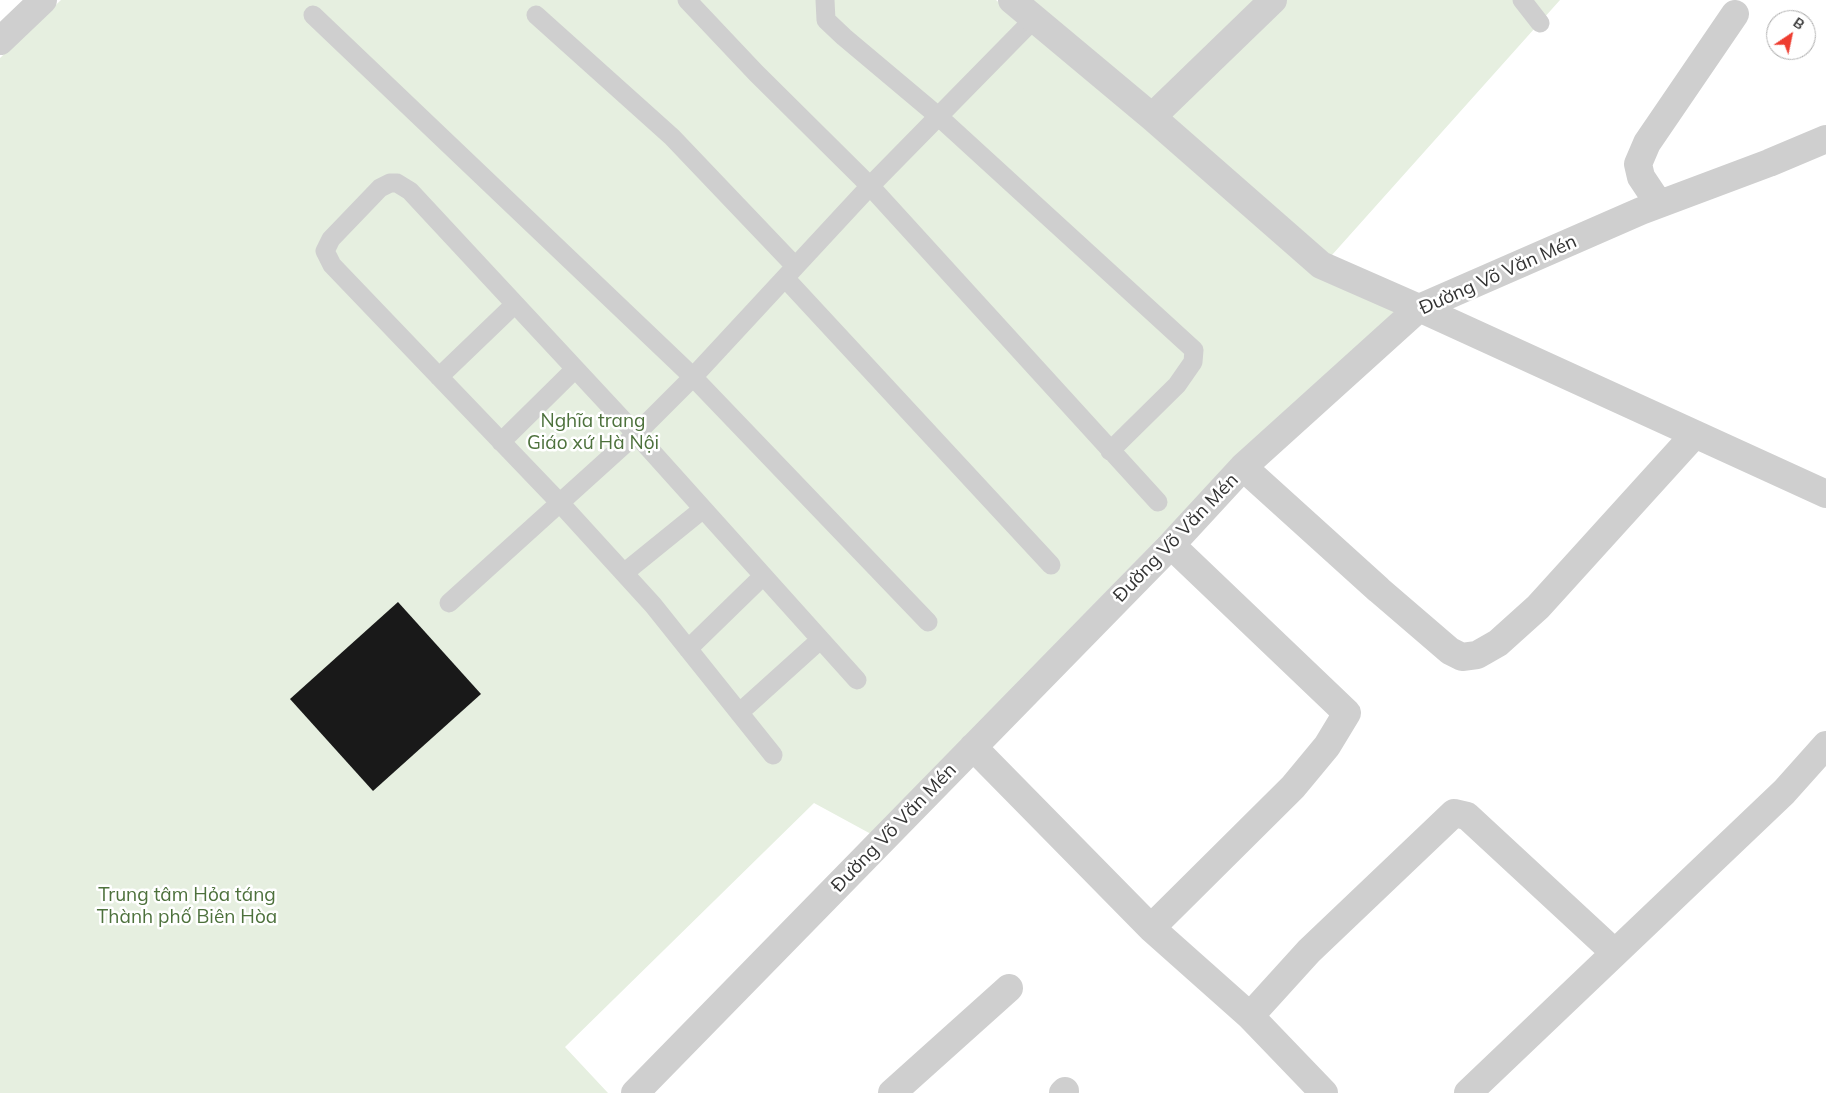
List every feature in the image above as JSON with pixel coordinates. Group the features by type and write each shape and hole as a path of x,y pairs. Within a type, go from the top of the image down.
{"street":[{"path":"0,41 43,0"},
{"path":"1012,0 1152,117 1320,266 1419,308 1826,494"},
{"path":"1152,117 1273,0"},
{"path":"1659,204 1640,177 1638,164 1647,143 1735,14"},
{"name":"Đường Võ Văn Mén","path":"635,1093 1171,544 1243,467 1419,308 1659,204 1769,163 1826,139"},
{"path":"1243,467 1379,590 1450,651 1462,657 1477,655 1498,642 1538,607 1695,434"},
{"path":"1151,928 1293,787 1326,746 1347,713 1171,544"},
{"path":"1468,1093 1784,792 1826,746"},
{"path":"973,747 1151,928 1250,1016 1324,1093"},
{"path":"1250,1016 1309,952 1454,814 1467,816 1615,953"},
{"path":"892,1093 1009,988"}],"lane":[{"path":"687,0 756,73 870,186 1158,502"},
{"path":"825,0 826,20 938,116 1194,350 1193,362 1177,385 1110,451"},
{"path":"1522,0 1540,22"},
{"path":"312,15 693,377 928,622"},
{"path":"536,15 672,137 1051,566"},
{"path":"449,603 636,434 693,377 870,186 1034,18"},
{"path":"773,755 654,605 560,503 332,265 325,251 331,239 380,188 390,183 397,183 410,191 636,434 857,680"},
{"path":"439,377 516,304"},
{"path":"501,442 575,369"},
{"path":"624,573 703,509"},
{"path":"688,649 764,576"},
{"path":"739,714 820,640"}],"green space":[{"name":"Nghĩa trang Giáo xứ Hà Nội","path":"61,0 996,0 1007,10 1016,0 1560,0 1315,274 1398,311 1236,458 871,834 814,803 565,1047 608,1093 0,1093 0,58"}],"building":[{"path":"398,602 481,694 373,791 290,699"}],"park label":[{"name":"Trung tâm Hỏa táng Thành phố Biên Hòa","path":"187,906"}]}
